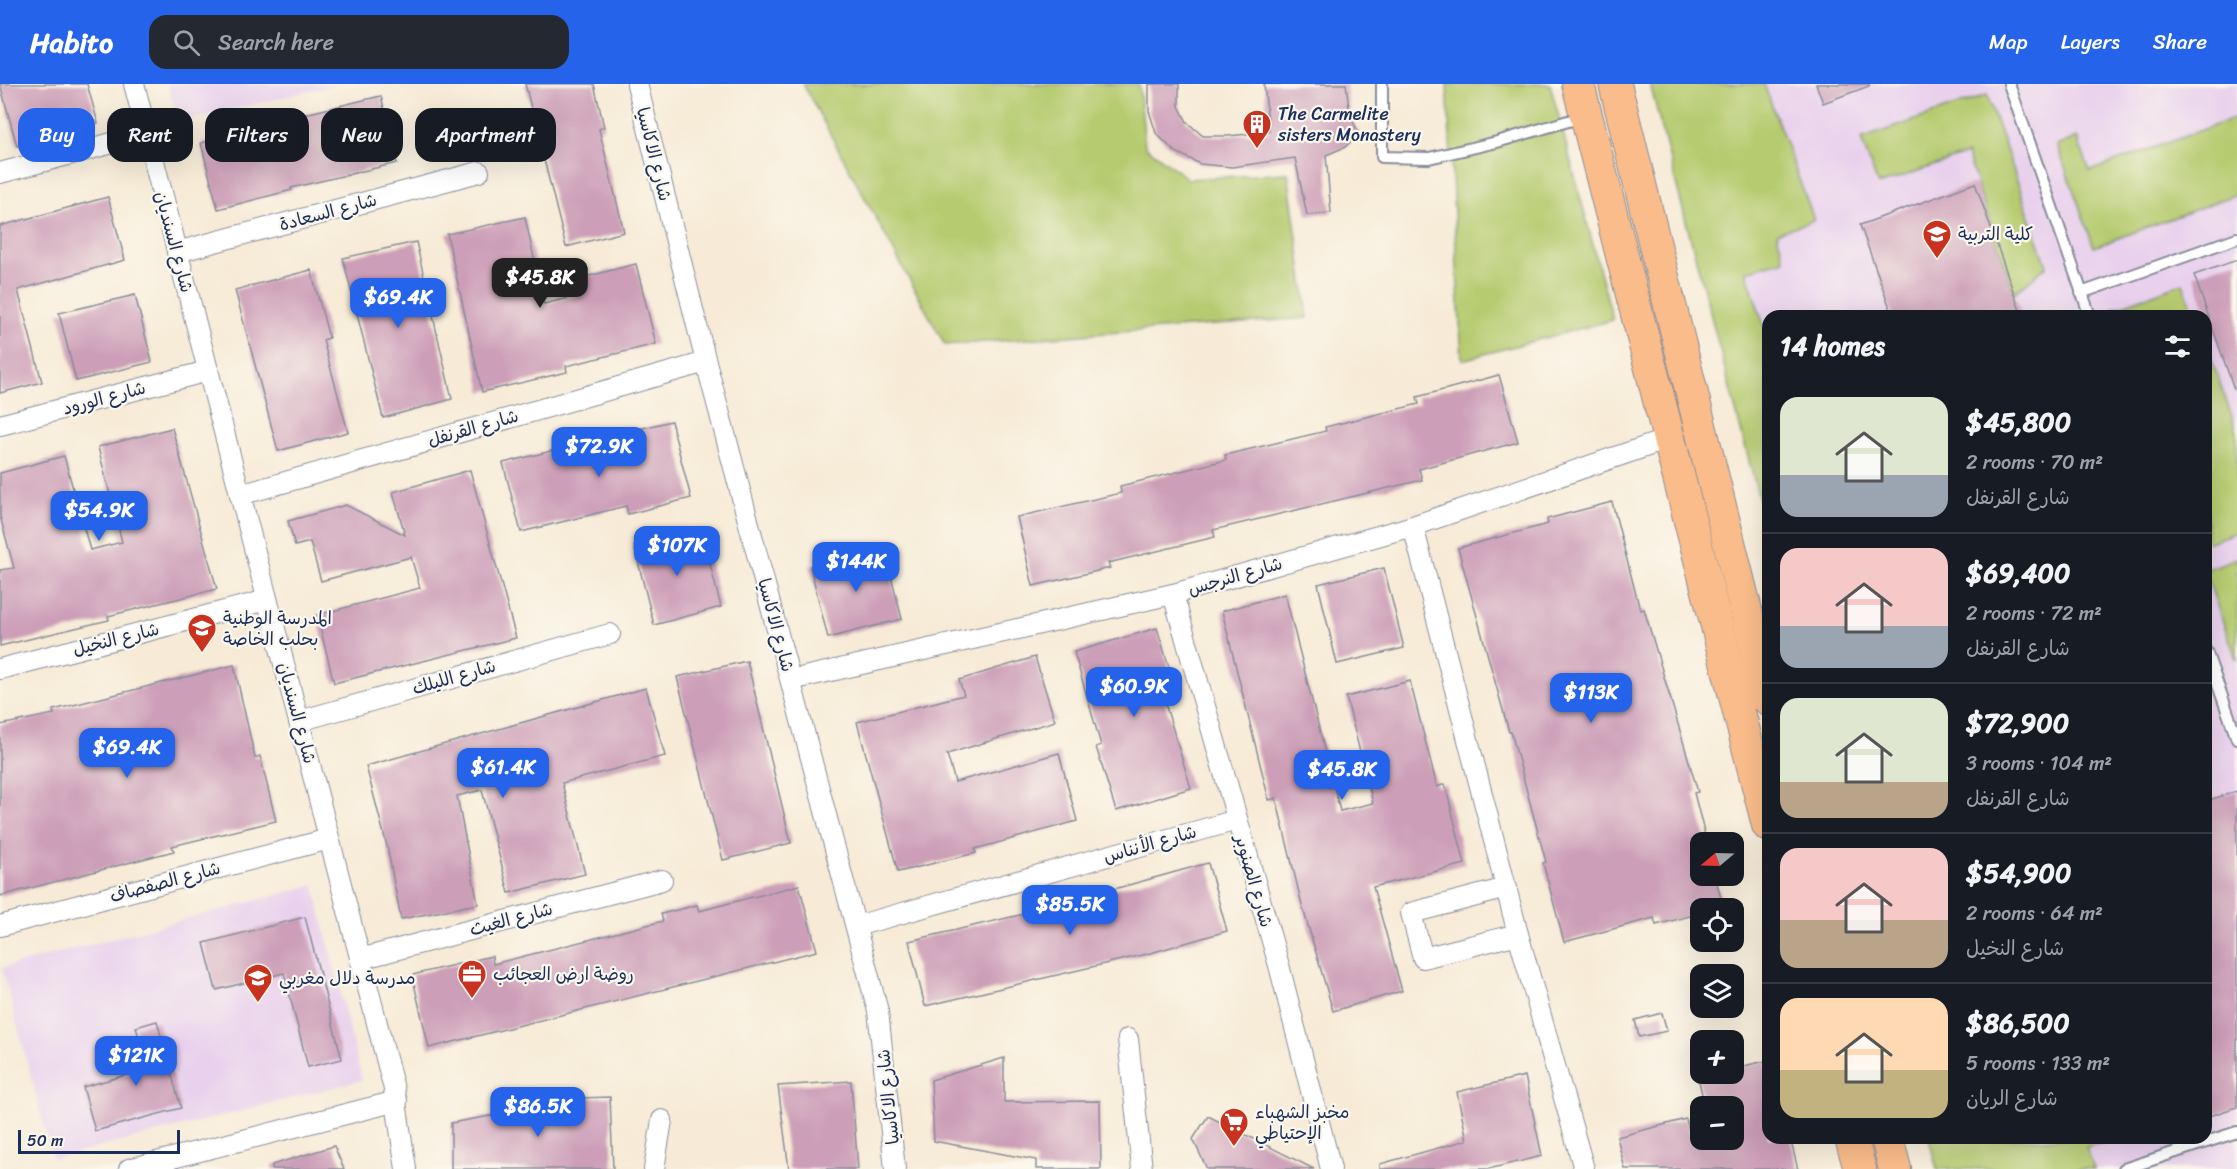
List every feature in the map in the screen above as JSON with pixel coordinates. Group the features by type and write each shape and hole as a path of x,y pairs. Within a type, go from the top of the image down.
{"main road":[{"path":"1578,84 1671,438 1762,801"},
{"path":"1615,84 1762,675"},
{"path":"1853,1144 1860,1169"},
{"path":"1889,1144 1895,1169"}],"street":[{"name":"شارع السنديان","path":"134,84 140,108"},
{"name":"شارع الاكاسيا","path":"637,84 706,362 878,1011 895,1169"},
{"path":"0,173 107,144"},
{"name":"شارع السنديان","path":"153,162 397,1101 406,1169"},
{"name":"شارع السعادة","path":"177,252 479,172"},
{"name":"شارع القرنفل","path":"240,495 706,362"},
{"name":"شارع الورود","path":"0,425 208,371"},
{"name":"شارع النرجس","path":"790,680 1173,594 1413,526 1671,438"},
{"path":"1413,526 1518,934 1584,1169"},
{"name":"شارع الصنوبر","path":"1173,594 1280,969 1331,1169"},
{"name":"شارع النخيل","path":"0,669 267,600"},
{"name":"شارع الليلك","path":"299,721 610,634"},
{"name":"شارع الأنناس","path":"856,926 1237,820"},
{"name":"شارع الصفصاف","path":"0,926 329,839"},
{"name":"شارع الغيث","path":"360,959 662,880"},
{"path":"1507,888 1411,913 1423,958 1518,934"},
{"path":"1128,1039 1142,1169"},
{"path":"129,1169 397,1101"},
{"path":"654,1169 662,1120"}],"lane":[{"path":"1382,84 1382,157 1429,158 1497,142 1586,115"},
{"path":"2008,84 2088,310"},
{"path":"2081,293 2237,238"},
{"path":"2212,668 2237,739"},
{"path":"2212,1140 2237,1132"},
{"path":"2124,1169 2200,1144"}],"shaded area":[{"path":"168,84 336,84 239,108 205,108 205,116 193,119 193,108 174,108"},
{"path":"1650,84 2237,84 2237,1169 1937,1169 1930,1144 2212,1144 2212,310 1762,310 1762,510"},
{"path":"314,885 362,1080 53,1159 2,968"}],"green space":[{"path":"803,84 1139,84 1145,146 1188,179 1288,173 1308,318 945,345"},
{"path":"1447,84 1550,84 1613,320 1462,360"},
{"path":"1650,84 1764,84 1814,220 1777,233 1784,260 1746,271 1762,320 1762,510"},
{"path":"1987,95 2047,266 2014,293 1967,154 1878,185 1861,139"},
{"path":"2237,117 2237,194 2094,247 2057,145 2077,138 2090,171"},
{"path":"2183,283 2193,310 2112,310"},
{"path":"2212,361 2237,431 2237,532 2212,541"},
{"path":"2237,558 2237,661 2212,592 2212,567"},
{"path":"1931,1144 2098,1144 2086,1147 2094,1169 1937,1169"}],"building":[{"path":"0,84 87,84 94,108 18,108 17,146"},
{"path":"525,84 594,84 604,127 599,129 624,232 566,247 545,162 556,162 556,108 531,108"},
{"name":"The Carmelite sisters Monastery","path":"1149,84 1179,84 1179,106 1187,122 1203,136 1228,136 1269,132 1264,84 1346,84 1350,116 1359,133 1345,147 1326,155 1331,213 1307,215 1295,158 1232,167 1200,164 1174,151 1156,133 1149,111"},
{"path":"1816,84 1869,84 1869,86 1823,103"},
{"path":"381,96 384,108 330,108"},
{"path":"321,110 321,162 397,163 291,188 292,190 218,209 206,162 309,162 309,113"},
{"path":"205,142 205,159 201,143"},
{"name":"كلية التربية","path":"1975,183 2020,310 1891,310 1860,225"},
{"path":"108,197 125,260 18,290 42,382 0,393 0,226"},
{"path":"525,217 544,304 577,296 573,280 636,264 656,344 566,366 567,372 482,392 447,234"},
{"path":"416,242 452,399 383,418 343,258"},
{"path":"2237,260 2237,389 2234,389 2212,326 2212,310 2206,310 2194,275"},
{"path":"311,270 329,338 323,340 348,432 278,451 235,290"},
{"path":"135,295 152,362 76,381 59,313"},
{"path":"1499,375 1518,442 1419,469 1422,480 1213,530 1215,537 1108,563 1110,568 1033,586 1017,517 1121,493 1120,486 1226,460 1225,455 1326,431 1325,427 1419,404 1417,397"},
{"path":"671,421 691,498 628,514 626,506 521,532 503,463"},
{"path":"172,428 217,589 108,616 109,620 0,646 0,570 14,568 0,516 0,473 64,456 90,550 122,542 98,447"},
{"path":"470,470 516,638 334,683 317,615 420,588 411,557 321,581 310,542 295,546 288,521 346,505 405,535 393,492"},
{"path":"1612,502 1640,610 1644,609 1698,792 1694,793 1704,832 1690,832 1690,886 1718,886 1721,898 1690,898 1690,916 1656,925 1654,918 1564,942 1543,863 1546,862 1458,548 1548,524 1547,519"},
{"path":"701,529 721,607 654,625 634,546"},
{"path":"884,548 902,619 828,638 810,566"},
{"path":"1384,568 1404,648 1337,664 1318,584"},
{"path":"1285,594 1340,811 1373,803 1346,697 1410,681 1437,787 1445,784 1465,864 1373,887 1402,991 1333,1011 1302,905 1276,798 1269,800 1222,611"},
{"path":"1157,628 1178,696 1164,700 1191,788 1116,811 1096,747 1101,745 1074,652"},
{"path":"1035,657 1055,721 947,754 955,782 1059,753 1077,821 975,849 976,853 898,872 857,722 964,695 959,680"},
{"path":"747,661 791,843 723,860 677,677"},
{"path":"234,665 255,758 260,756 276,821 172,846 174,851 0,896 0,725 54,714 53,710"},
{"path":"646,688 665,756 562,783 585,874 509,893 482,790 457,796 478,904 401,919 387,846 366,766"},
{"path":"2237,791 2237,1107 2212,1115 2212,799"},
{"path":"1208,863 1227,931 1147,954 925,1006 909,941 1024,914"},
{"path":"799,885 817,951 429,1048 412,975 492,956 493,964 663,921 661,914 697,905 699,911"},
{"path":"305,917 342,1059 308,1067 284,973 216,990 204,943"},
{"path":"1662,1013 1667,1031 1639,1037 1635,1020"},
{"path":"157,1021 181,1108 95,1131 83,1087 148,1069 136,1027"},
{"path":"1004,1058 1004,1102 1100,1101 1101,1169 1036,1169 1036,1160 934,1141 931,1080"},
{"path":"1762,1062 1762,1144 1792,1144 1798,1169 1625,1169 1617,1137 1686,1119 1690,1133 1690,1150 1744,1150 1744,1096 1702,1096 1700,1084 1744,1084 1744,1066"},
{"path":"1525,1076 1542,1156 1488,1169 1380,1169 1380,1164 1467,1140 1457,1092"},
{"path":"851,1081 858,1169 789,1169 778,1086"},
{"path":"610,1097 613,1169 451,1169 451,1123 547,1106 547,1099"},
{"name":"مخبز الشهباء الإحتياطي","path":"1208,1116 1314,1169 1207,1169 1193,1139"},
{"path":"334,1146 344,1169 272,1169 272,1165"}],"place":[{"name":"The Carmelite sisters Monastery","path":"1257,150"},
{"name":"كلية التربية","path":"1937,260"},
{"name":"المدرسة الوطنية بحلب الخاصة","path":"202,654"},
{"name":"روضة ارض العجائب","path":"472,1000"},
{"name":"مدرسة دلال مغربي","path":"258,1004"},
{"name":"مخبز الشهباء الإحتياطي","path":"1234,1148"}]}
